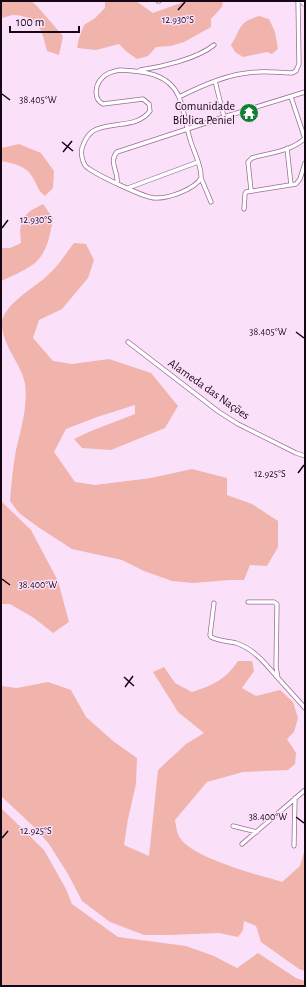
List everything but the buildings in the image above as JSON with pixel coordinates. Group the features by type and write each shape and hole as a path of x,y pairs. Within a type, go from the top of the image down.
{"main road":[{"path":"302,1 305,4"}],"street":[{"path":"179,97 200,86 246,73 292,73 296,71 298,64 298,1"},
{"path":"137,71 164,66 201,54 214,46"},
{"path":"201,178 196,185 171,196 153,198 127,188 87,168 83,161 83,146 89,135 94,130 128,123 142,118 150,111 149,104 143,99 103,104 97,98 96,87 102,77 120,70 137,71 161,77 172,87 179,97 187,130 201,170 201,178 211,202"},
{"path":"215,81 224,117"},
{"path":"117,183 113,160 117,152 305,92"},
{"path":"251,190 248,162 252,158 287,148 298,144 305,139 291,97"},
{"path":"287,148 291,185"},
{"path":"127,188 198,162"},
{"path":"244,209 245,192 296,184 300,179 305,163"},
{"name":"Alameda das Nações","path":"128,342 238,424 283,447 305,456"},
{"path":"248,602 274,602 277,604 276,667 278,678"},
{"path":"214,603 211,637 234,642 248,648 260,657 305,708"},
{"path":"242,844 305,790"},
{"path":"294,846 295,798"},
{"path":"233,826 257,832"}],"shaded area":[{"path":"1,1 31,1 36,5 63,36 59,55 47,51 41,31 34,21 22,16 13,15 1,18"},
{"path":"105,1 136,1 153,13 186,1 223,1 222,7 211,19 211,27 184,42 171,46 156,47 148,56 137,59 119,44 96,50 77,48 84,25 95,18 105,8"},
{"path":"259,16 269,19 275,32 278,49 272,54 267,52 243,57 235,52 231,45 243,24"},
{"path":"19,144 41,153 54,171 53,188 45,196 39,190 27,170 1,161 1,148"},
{"path":"43,204 53,218 47,244 43,252 39,259 32,265 1,281 1,248 10,248 21,243 20,230 22,219 30,211"},
{"path":"74,243 86,244 94,260 88,278 62,309 39,320 33,338 53,361 72,364 109,359 151,373 178,406 165,428 111,450 82,448 74,439 135,414 135,405 66,429 54,452 75,482 95,485 151,478 192,469 227,478 227,495 252,504 278,521 278,547 267,566 250,565 244,580 193,583 172,581 144,571 122,560 72,549 19,513 10,501 16,450 24,417 26,392 23,376 4,337 2,320 16,300 53,270"},
{"path":"1,501 31,530 58,581 69,622 53,633 34,618 10,604 1,604"},
{"path":"238,661 252,661 254,671 242,688 256,696 280,690 293,702 298,718 294,732 287,739 296,753 295,764 288,770 243,772 207,782 175,820 177,830 180,838 187,845 212,859 282,882 300,866 305,849 305,971 299,969 261,942 256,926 244,921 243,930 238,937 219,933 144,935 110,922 82,901 68,874 49,844 34,827 1,796 1,686 17,688 48,682 71,690 86,717 113,741 137,758 136,784 124,845 149,856 158,770 186,744 204,733 178,712 153,672 164,667 175,683 192,692 218,681 233,668"},
{"path":"1,808 44,850 66,889 72,904 118,937 186,946 214,956 237,968 258,953 296,978 305,981 305,986 1,986"}],"place":[{"name":"Comunidade Bíblica Peniel","path":"249,113"}]}
